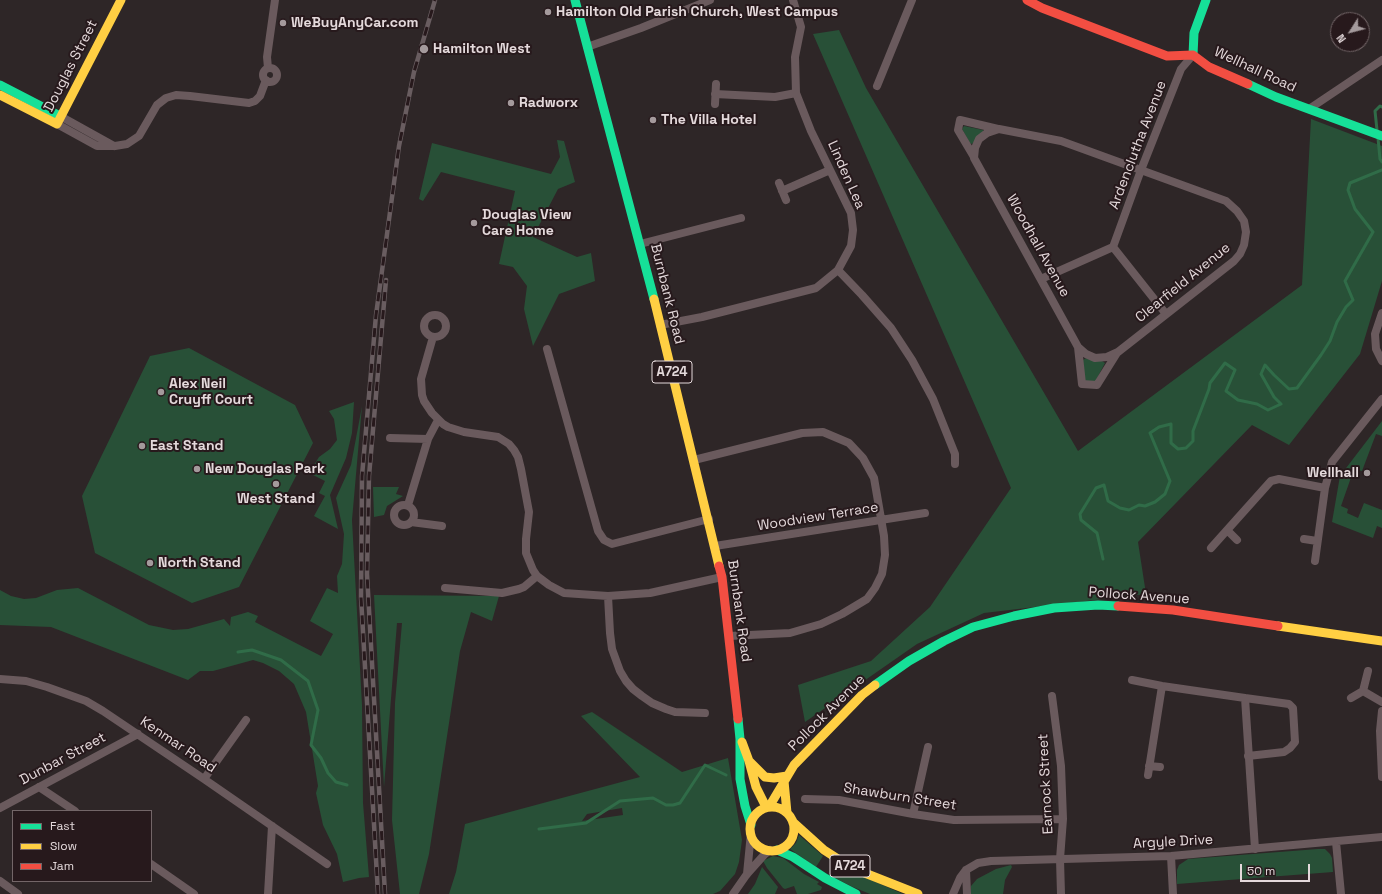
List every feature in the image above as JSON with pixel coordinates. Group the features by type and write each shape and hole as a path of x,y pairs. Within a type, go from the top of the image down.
{"main road":[{"name":"Douglas Street","path":"59,120 121,0"},
{"name":"Burnbank Road","path":"575,0 640,244 716,546 722,577 740,739 740,779 751,829"},
{"name":"Wellhall Road","path":"1027,0 1042,4 1167,56 1193,55 1209,67 1309,109 1382,136"},
{"path":"1193,55 1194,33 1206,0"},
{"path":"1,92 59,120"},
{"name":"Pollock Avenue","path":"768,807 794,765 835,721 862,696 885,677 909,661 944,641 973,627 1014,616 1054,608 1098,605 1173,610 1382,641"},
{"name":"Burnbank Road","path":"740,739 749,761 756,787 768,807"},
{"path":"749,761 765,777 786,778 787,813"},
{"path":"751,829 756,814 768,807 779,808 787,813"},
{"name":"A724","path":"787,813 792,822 832,856 852,868 874,878 918,894"},
{"path":"774,850 785,846 791,839 794,831 792,822"},
{"name":"A724","path":"751,829 752,837 761,847 793,857 825,878 856,894"}],"street":[{"path":"59,120 104,139 115,146 127,144 139,136 157,105 166,98 176,95 249,103 254,101 260,96 266,80 263,73 268,68 267,57 275,0"},
{"path":"587,47 710,0"},
{"name":"Linden Lea","path":"660,325 702,317 816,288 838,270 850,246 853,230 851,213 811,131 796,93 795,57 801,27 793,0"},
{"path":"877,86 912,0"},
{"name":"Ardenclutha Avenue","path":"1113,248 1141,170 1181,69 1193,55"},
{"path":"1309,109 1382,60"},
{"path":"715,104 716,84"},
{"path":"715,94 775,97 796,93"},
{"name":"Woodhall Avenue","path":"999,129 960,120 958,130 1078,347 1086,354 1095,358 1107,357 1118,352"},
{"path":"974,158 975,148 979,139 987,133 999,129"},
{"name":"Clearfield Avenue","path":"999,129 1062,141 1226,201 1236,210 1244,221 1246,232 1244,245 1240,254 1234,261 1118,352"},
{"path":"782,191 830,170"},
{"path":"779,183 786,200"},
{"path":"640,244 741,218"},
{"path":"1041,279 1113,248 1166,314"},
{"path":"838,270 891,328 912,360 932,399 955,454 954,464"},
{"path":"1382,313 1375,334 1376,350 1382,361"},
{"path":"432,337 421,379 424,401 438,420 448,428 498,437 510,444 514,450 518,457 521,469 529,512 526,553 536,576 564,593 608,596 650,593 722,577"},
{"name":"Woodhall Avenue","path":"1078,347 1082,384 1097,385 1118,352"},
{"path":"547,349 598,531 604,540 612,544 709,519"},
{"path":"1314,561 1325,488 1332,462 1382,399"},
{"path":"408,505 428,439 438,420"},
{"path":"694,460 802,433 823,432 849,443 863,458 874,478 882,520 885,555 882,574 875,588 866,599 821,624 790,633 729,636"},
{"path":"390,438 428,439"},
{"path":"1211,548 1271,481 1279,479 1325,488"},
{"path":"401,505 408,505 413,509 414,516 411,522 406,525 396,522 394,516 395,509 401,505"},
{"name":"Woodview Terrace","path":"716,546 925,513"},
{"path":"411,522 442,526"},
{"path":"1227,530 1237,540"},
{"path":"1304,539 1317,541"},
{"path":"445,588 510,592 524,587 536,576"},
{"path":"608,596 612,649 620,671 626,682 642,696 666,709 676,712 704,713"},
{"path":"1350,698 1363,691 1368,671"},
{"name":"Kenmar Road","path":"0,679 26,682 69,694 103,710 327,864"},
{"path":"1132,680 1162,686 1288,704 1293,708 1295,742 1290,748 1284,752 1248,756"},
{"path":"1148,775 1162,686"},
{"path":"1363,691 1382,702"},
{"name":"Earnock Street","path":"1052,696 1061,766 1063,819 1060,859 1061,894"},
{"path":"1245,698 1254,849"},
{"path":"1382,711 1380,731 1382,777"},
{"path":"204,779 246,720"},
{"name":"Dunbar Street","path":"0,808 138,734"},
{"path":"913,814 928,747"},
{"path":"1149,766 1160,768"},
{"path":"39,787 74,810"},
{"name":"Shawburn Street","path":"805,799 839,800 954,820 1063,819"},
{"path":"268,894 272,826"},
{"path":"747,874 751,829"},
{"name":"Argyle Drive","path":"966,870 978,863 991,861 1171,856 1382,837"},
{"path":"1336,842 1341,894"},
{"path":"733,894 747,874 764,855 774,850"},
{"path":"1171,856 1173,894"},
{"path":"152,865 194,894"},
{"path":"953,894 960,878 966,870"},
{"path":"966,870 967,894"},
{"path":"0,881 18,894"}],"green space":[{"path":"839,30 866,88 1078,451 1302,285 1311,119 1382,146 1382,281 1360,354 1289,445 1252,425 1138,542 1146,594 984,613 917,644 805,722 798,685 871,661 930,607 1011,488 813,34"},
{"path":"964,126 983,130 984,132 972,144 962,129"},
{"path":"557,140 564,141 575,182 558,189 533,237 577,257 591,253 595,281 559,294 533,346 524,309 527,286 513,267 499,264 515,191 441,172 423,201 419,199 432,143 551,174 560,157"},
{"name":"New Douglas Park","path":"189,348 295,405 313,443 239,587 192,603 95,553 82,496 150,356"},
{"path":"1086,358 1105,363 1095,382 1084,381 1083,360"},
{"path":"354,402 352,433 346,458 330,495 338,529 314,516 325,496 319,493 325,481 309,473 319,457 330,449 337,440 334,419 329,411"},
{"path":"362,406 352,520 362,705 363,803 369,877 343,882 337,854 323,825 316,793 318,786 306,712 294,684 279,671 253,660 213,671 200,671 188,680 51,627 0,625 0,590 11,596 24,599 36,598 57,590 78,588 149,625 173,630 188,629 224,619 230,626 231,617 248,612 258,616 255,622 321,656 333,634 310,621 327,588 338,593 337,576 342,564 344,534 336,498 351,465"},
{"path":"1382,421 1382,436 1376,434 1362,471 1354,469 1341,506 1348,509 1347,513 1358,518 1364,503 1382,510 1382,528 1377,526 1373,538 1332,522 1340,476"},
{"path":"373,487 399,487 396,494 403,496 387,506 384,515 374,517"},
{"path":"374,595 499,596 492,621 471,612 460,651 429,854 419,894 400,894 392,820 395,703 402,623 397,623 384,787"},
{"path":"592,712 682,772 728,758 742,840 739,862 735,874 720,891 713,894 449,894 456,872 465,824 640,777 581,716","holes":["622,808 623,815 582,821 587,814"]},
{"path":"799,835 823,856 816,867 790,849 796,843"},
{"path":"1325,849 1330,854 1332,858 1333,872 1177,884 1177,870 1179,865 1188,859"},
{"path":"773,856 783,858 804,874 819,882 817,884 822,887 821,890 808,894 797,894 794,886 785,889 783,888 763,861"},
{"path":"837,865 903,894 870,894 853,887 831,876"},
{"path":"1011,865 1012,867 1005,880 1003,894 971,894 971,886 977,879 996,869"},
{"path":"762,867 778,887 775,894 748,894 755,884"}],"waterway":[{"path":"1377,130 1375,111 1380,106 1382,107"},
{"path":"1378,138 1380,159 1382,162"},
{"path":"1103,559 1097,533 1081,520 1080,514 1096,488 1104,485 1108,501 1120,508 1129,510 1139,505 1145,506 1155,502 1165,494 1170,481 1150,433 1159,427 1171,424 1171,443 1178,449 1186,448 1193,441 1193,431 1210,383 1225,363 1235,370 1226,391 1238,400 1257,404 1268,410 1281,404 1274,397 1261,374 1265,365 1289,389 1297,388 1321,355 1330,341 1337,322 1346,307 1353,300 1345,281 1373,232 1355,209 1348,190 1350,183 1382,170"},
{"path":"238,652 252,650 281,660 308,681 318,710 311,745 321,758 328,773 336,782 347,785"},
{"path":"539,829 586,823 620,801 653,798 666,805 680,803 705,765 726,775"}],"railway":[{"path":"378,894 361,597 362,476 376,315 399,146 414,72 435,0"},
{"path":"385,894 367,574 369,476 386,280"}],"traffic: fast":[{"path":"575,0 654,299"},
{"path":"1193,55 1194,33 1206,0"},
{"path":"1248,84 1276,97 1382,136"},
{"path":"0,85 60,116"},
{"path":"875,685 909,661 944,641 973,627 1014,616 1054,608 1098,605 1118,606"},
{"path":"738,719 740,739 740,779 745,806 751,825"},
{"path":"777,850 793,857 825,878 856,894"}],"traffic: slow":[{"path":"0,95 57,124 121,0"},
{"path":"654,299 719,566"},
{"path":"1278,626 1382,641"},
{"path":"769,807 794,765 862,695 875,685"},
{"path":"742,742 756,787 766,807"},
{"path":"749,761 765,777 774,778 787,776"},
{"path":"784,781 787,813"},
{"path":"772,807 784,811 790,817 794,829 790,841 784,847 772,851 760,847 754,841 750,829 754,817 760,811 772,807"},
{"path":"793,822 824,850 852,868 918,894"}],"traffic: jam":[{"path":"1027,0 1042,8 1167,56 1193,55 1209,67 1248,84"},
{"path":"719,566 722,577 738,719"},
{"path":"1118,606 1173,610 1278,626"}],"place":[{"name":"Hamilton Old Parish Church, West Campus","path":"548,12"},
{"name":"WeBuyAnyCar.com","path":"283,23"},
{"name":"Hamilton West","path":"424,49"},
{"name":"Radworx","path":"511,103"},
{"name":"The Villa Hotel","path":"653,120"},
{"name":"Douglas View Care Home","path":"474,223"},
{"name":"Alex Neil Cruyff Court","path":"161,392"},
{"name":"East Stand","path":"142,446"},
{"name":"New Douglas Park","path":"197,469"},
{"name":"Wellhall","path":"1367,473"},
{"name":"West Stand","path":"276,484"},
{"name":"North Stand","path":"150,563"}]}
